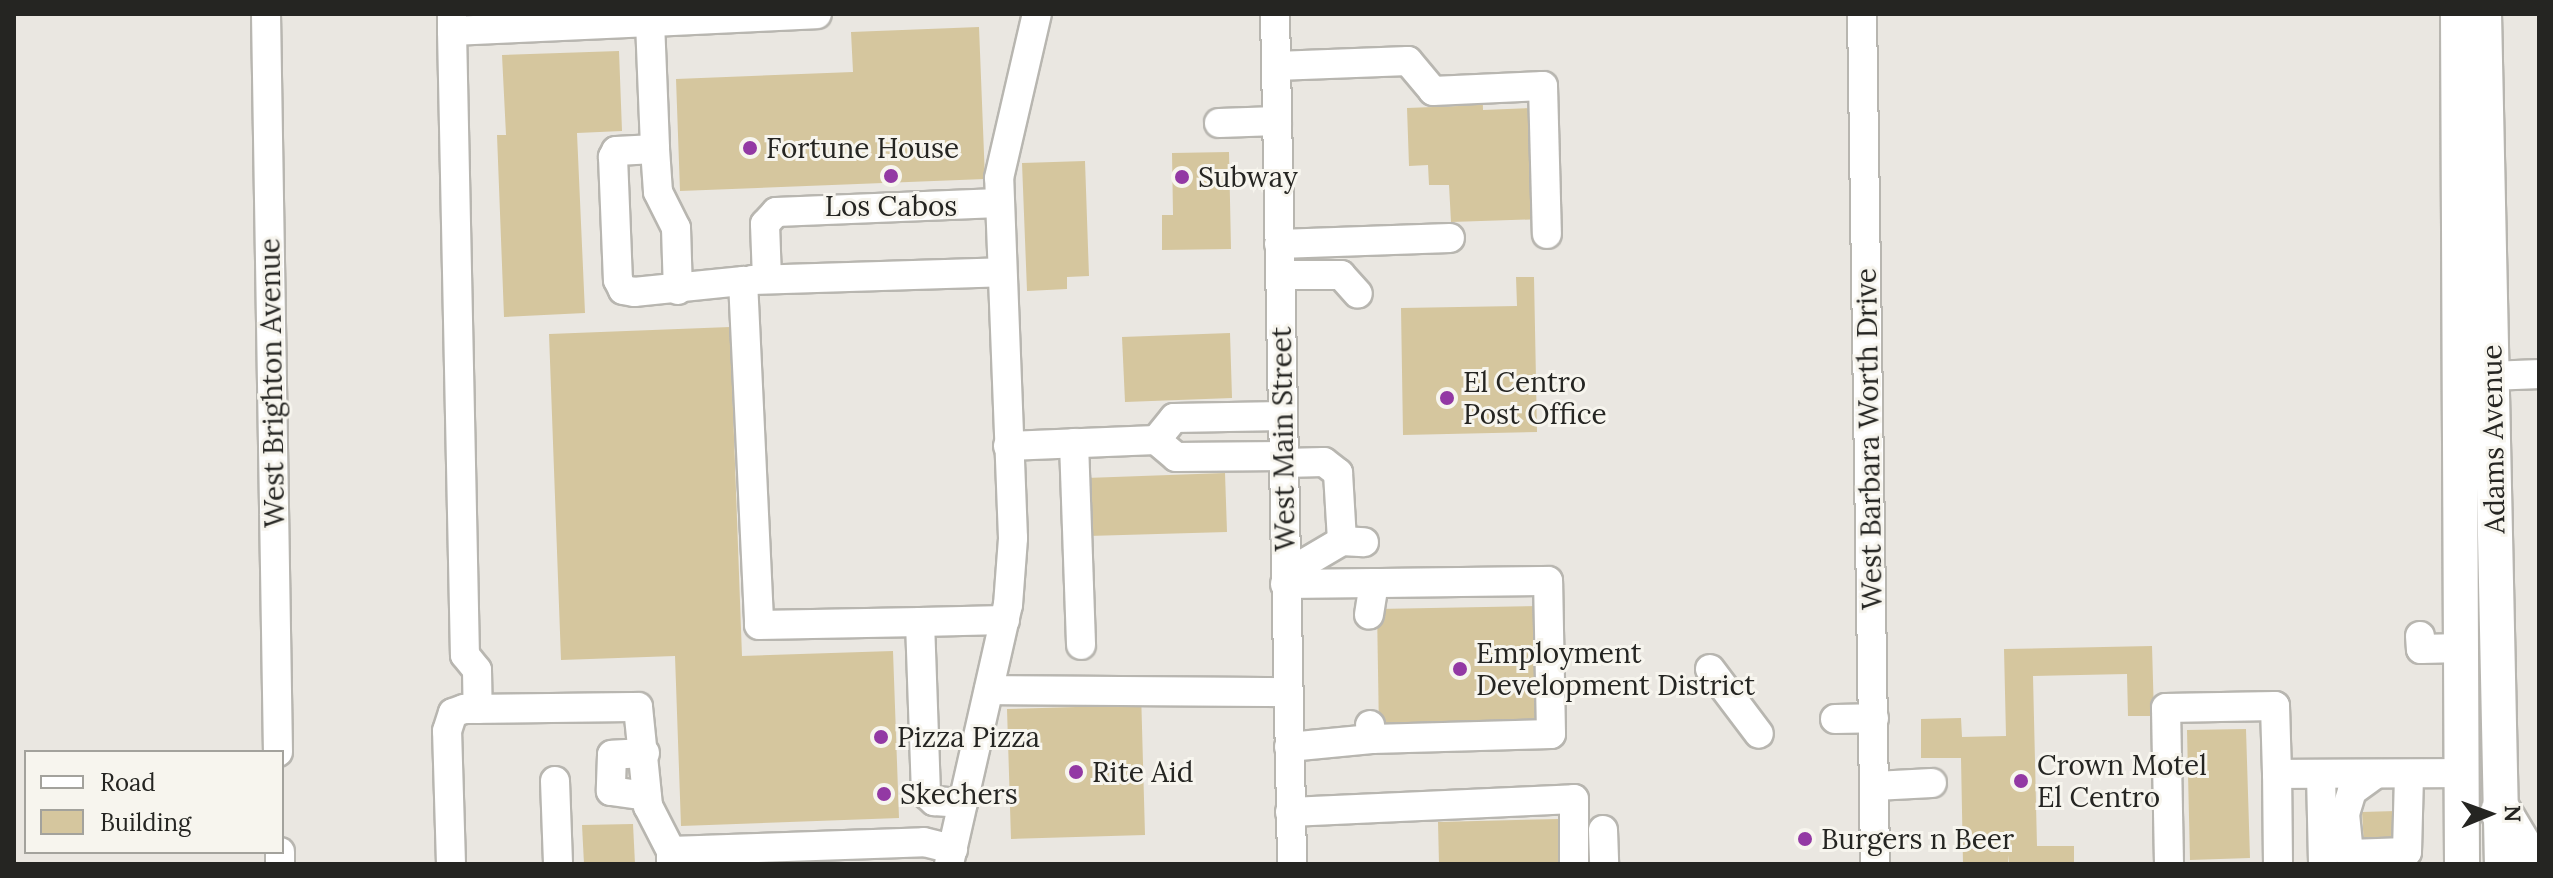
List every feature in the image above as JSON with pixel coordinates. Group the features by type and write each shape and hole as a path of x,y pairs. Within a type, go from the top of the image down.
{"highway":[{"path":"2501,812 2532,864"}],"main road":[{"name":"Adams Avenue","path":"2458,14 2476,376 2497,586 2502,864"},
{"name":"Adams Avenue","path":"2462,864 2458,415 2476,376 2484,14"},
{"path":"2458,415 2472,430 2481,563 2497,586"}],"street":[{"name":"West Brighton Avenue","path":"266,14 278,750"},
{"path":"478,709 477,670 465,655 452,22 650,22 817,14"},
{"path":"451,864 449,721 453,713 478,709 629,704 643,717 647,796 671,858 921,853 951,856 1005,620 1013,538 999,178 1037,14"},
{"name":"West Main Street","path":"1275,14 1292,864"},
{"name":"West Barbara Worth Drive","path":"1862,14 1875,864"},
{"path":"650,22 658,192 676,228 678,290"},
{"path":"1276,66 1408,61 1433,91 1543,86 1547,234"},
{"path":"1219,123 1277,121"},
{"path":"655,149 616,151 613,157 618,280 623,290 678,290 755,280 1002,272"},
{"path":"999,203 776,212 765,224 755,280 759,625 1005,620"},
{"path":"1279,244 1450,238"},
{"path":"1280,275 1341,275 1358,294"},
{"path":"2476,376 2539,374"},
{"path":"1156,440 1174,418 1283,416"},
{"path":"1008,446 1156,440 1176,457 1324,462 1338,473 1353,541 1285,579"},
{"path":"1074,443 1081,645"},
{"path":"1285,579 1374,583 1548,581 1551,734 1371,732 1289,747"},
{"path":"1369,615 1374,583"},
{"path":"920,622 926,794 934,801 963,803"},
{"path":"2420,636 2421,649 2461,648"},
{"path":"1710,669 1759,734"},
{"path":"989,690 1288,692"},
{"path":"2169,864 2166,708 2275,706 2278,864"},
{"path":"1835,719 1874,718"},
{"path":"2277,774 2321,774 2361,781 2409,774 2461,773"},
{"path":"2321,774 2323,864"},
{"path":"2361,781 2344,853 2407,852 2409,774"},
{"path":"555,781 558,864"},
{"path":"2322,817 2361,781"},
{"path":"1875,786 1932,783"},
{"path":"1290,812 1574,799 1574,864"},
{"path":"1603,830 1604,864"}],"building":[{"path":"979,27 985,179 680,191 676,79 853,72 851,32"},
{"path":"619,51 622,131 577,133 585,313 504,317 497,135 506,135 502,55"},
{"path":"1458,75 1482,75 1483,110 1532,108 1544,219 1451,222 1449,185 1429,185 1428,165 1409,166 1407,108 1459,106"},
{"path":"1229,152 1231,249 1162,250 1162,215 1173,215 1172,153"},
{"path":"1085,161 1089,276 1067,277 1067,289 1027,291 1022,163"},
{"path":"1516,277 1534,277 1537,432 1403,435 1401,308 1517,306"},
{"path":"730,327 742,656 893,651 899,818 681,826 675,656 561,660 549,334"},
{"path":"1230,333 1232,398 1125,402 1122,337"},
{"path":"1225,473 1227,532 1088,536 1086,478"},
{"name":"Employment Development District","path":"1541,606 1543,730 1379,732 1377,609"},
{"name":"Crown Motel El Centro","path":"2152,646 2154,716 2128,716 2127,674 2033,676 2037,846 2074,846 2074,864 2009,864 2009,855 2008,864 1963,864 1961,758 1921,758 1921,719 1961,718 1962,737 2006,736 2004,649"},
{"name":"Rite Aid","path":"1141,691 1145,835 1011,839 1007,709 1076,707 1076,692"},
{"path":"2246,729 2250,858 2190,860 2187,730"},
{"path":"2396,811 2397,844 2364,846 2362,812"},
{"path":"1559,819 1560,864 1439,864 1438,822"},
{"path":"633,824 635,864 584,864 582,825"}],"place":[{"name":"Fortune House","path":"750,148"},
{"name":"Los Cabos","path":"891,176"},
{"name":"Subway","path":"1182,177"},
{"name":"El Centro Post Office","path":"1447,398"},
{"name":"Employment Development District","path":"1460,669"},
{"name":"Pizza Pizza","path":"881,737"},
{"name":"Rite Aid","path":"1076,772"},
{"name":"Crown Motel El Centro","path":"2021,781"},
{"name":"Skechers","path":"884,794"},
{"name":"Burgers n Beer","path":"1805,839"}]}
